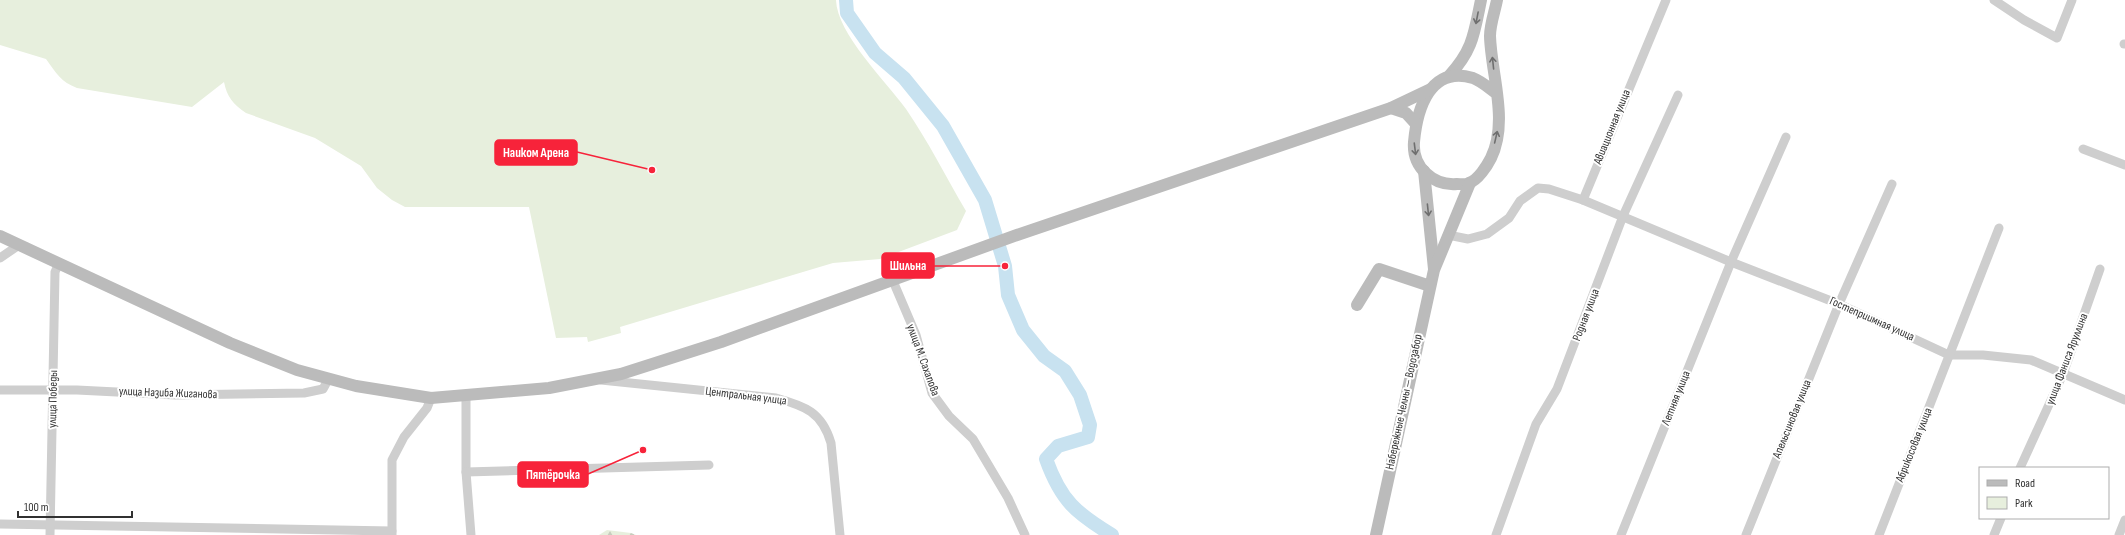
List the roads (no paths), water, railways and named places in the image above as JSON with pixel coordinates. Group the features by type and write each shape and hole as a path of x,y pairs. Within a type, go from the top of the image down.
{"street":[{"name":"Набережные Челны — Водозабор","path":"1434,270 1424,171 1419,167 1414,147 1416,124 1421,103 1431,89 1449,76 1463,60 1474,37 1481,0"},
{"name":"Набережные Челны — Водозабор","path":"1376,535 1434,270 1470,183 1482,172 1491,157 1498,130 1500,110 1496,93 1490,34 1497,0"},
{"name":"Авиационная улица","path":"1583,200 1642,54 1666,0"},
{"path":"1994,0 2024,20 2057,38 2072,0"},
{"path":"1449,76 1474,78 1496,93"},
{"path":"0,236 230,344 297,370 356,386 431,398 549,388 595,380 647,366 721,342 1017,235 1391,108 1431,89"},
{"name":"Родная улица","path":"1496,535 1536,424 1557,388 1623,216 1678,95"},
{"path":"1391,108 1406,112 1416,124"},
{"name":"Летняя улица","path":"1621,535 1731,262 1786,137"},
{"path":"2083,149 2125,165"},
{"path":"1424,171 1434,180 1452,185 1470,183"},
{"name":"Апельсиновая улица","path":"1746,535 1839,304 1892,184"},
{"name":"Гостеприимная улица","path":"1448,235 1468,239 1487,234 1509,218 1520,201 1538,188 1549,188 1583,200 1731,262 1839,304 1949,355 1983,355 2031,360 2125,400"},
{"name":"Абрикосовая улица","path":"1879,535 2000,228"},
{"path":"0,258 19,245"},
{"name":"улица Победы","path":"50,535 55,272 59,264"},
{"name":"улица Фаниса Яруллина","path":"2020,467 2063,374 2100,269"},
{"path":"1357,304 1379,270 1430,286"},
{"name":"улица М. Сахапова","path":"893,281 916,335 932,393 949,416 973,439 1008,498 1025,535"},
{"path":"647,366 642,376 648,385"},
{"name":"улица Назиба Жиганова","path":"0,390 53,390 176,395 304,392 323,389 329,378"},
{"name":"Центральная улица","path":"595,380 776,398 797,403 813,412 824,425 831,443 840,535"},
{"path":"466,396 466,472 471,535"},
{"path":"0,524 392,533 392,460 404,437 427,408 431,398"},
{"path":"466,472 709,465"},
{"path":"1994,535 2001,519"},
{"path":"2118,535 2125,520"}],"waterway":[{"path":"846,0 847,13 875,53 904,78 943,126 985,200 1005,266 1008,295 1023,330 1044,356 1065,371 1080,395 1090,425 1088,437 1058,446 1046,459 1064,496 1079,512 1112,535"}],"place":[{"name":"Наиком Арена","path":"652,170"},
{"name":"Шильна","path":"1005,266"},
{"name":"Пятёрочка","path":"643,450"}]}
